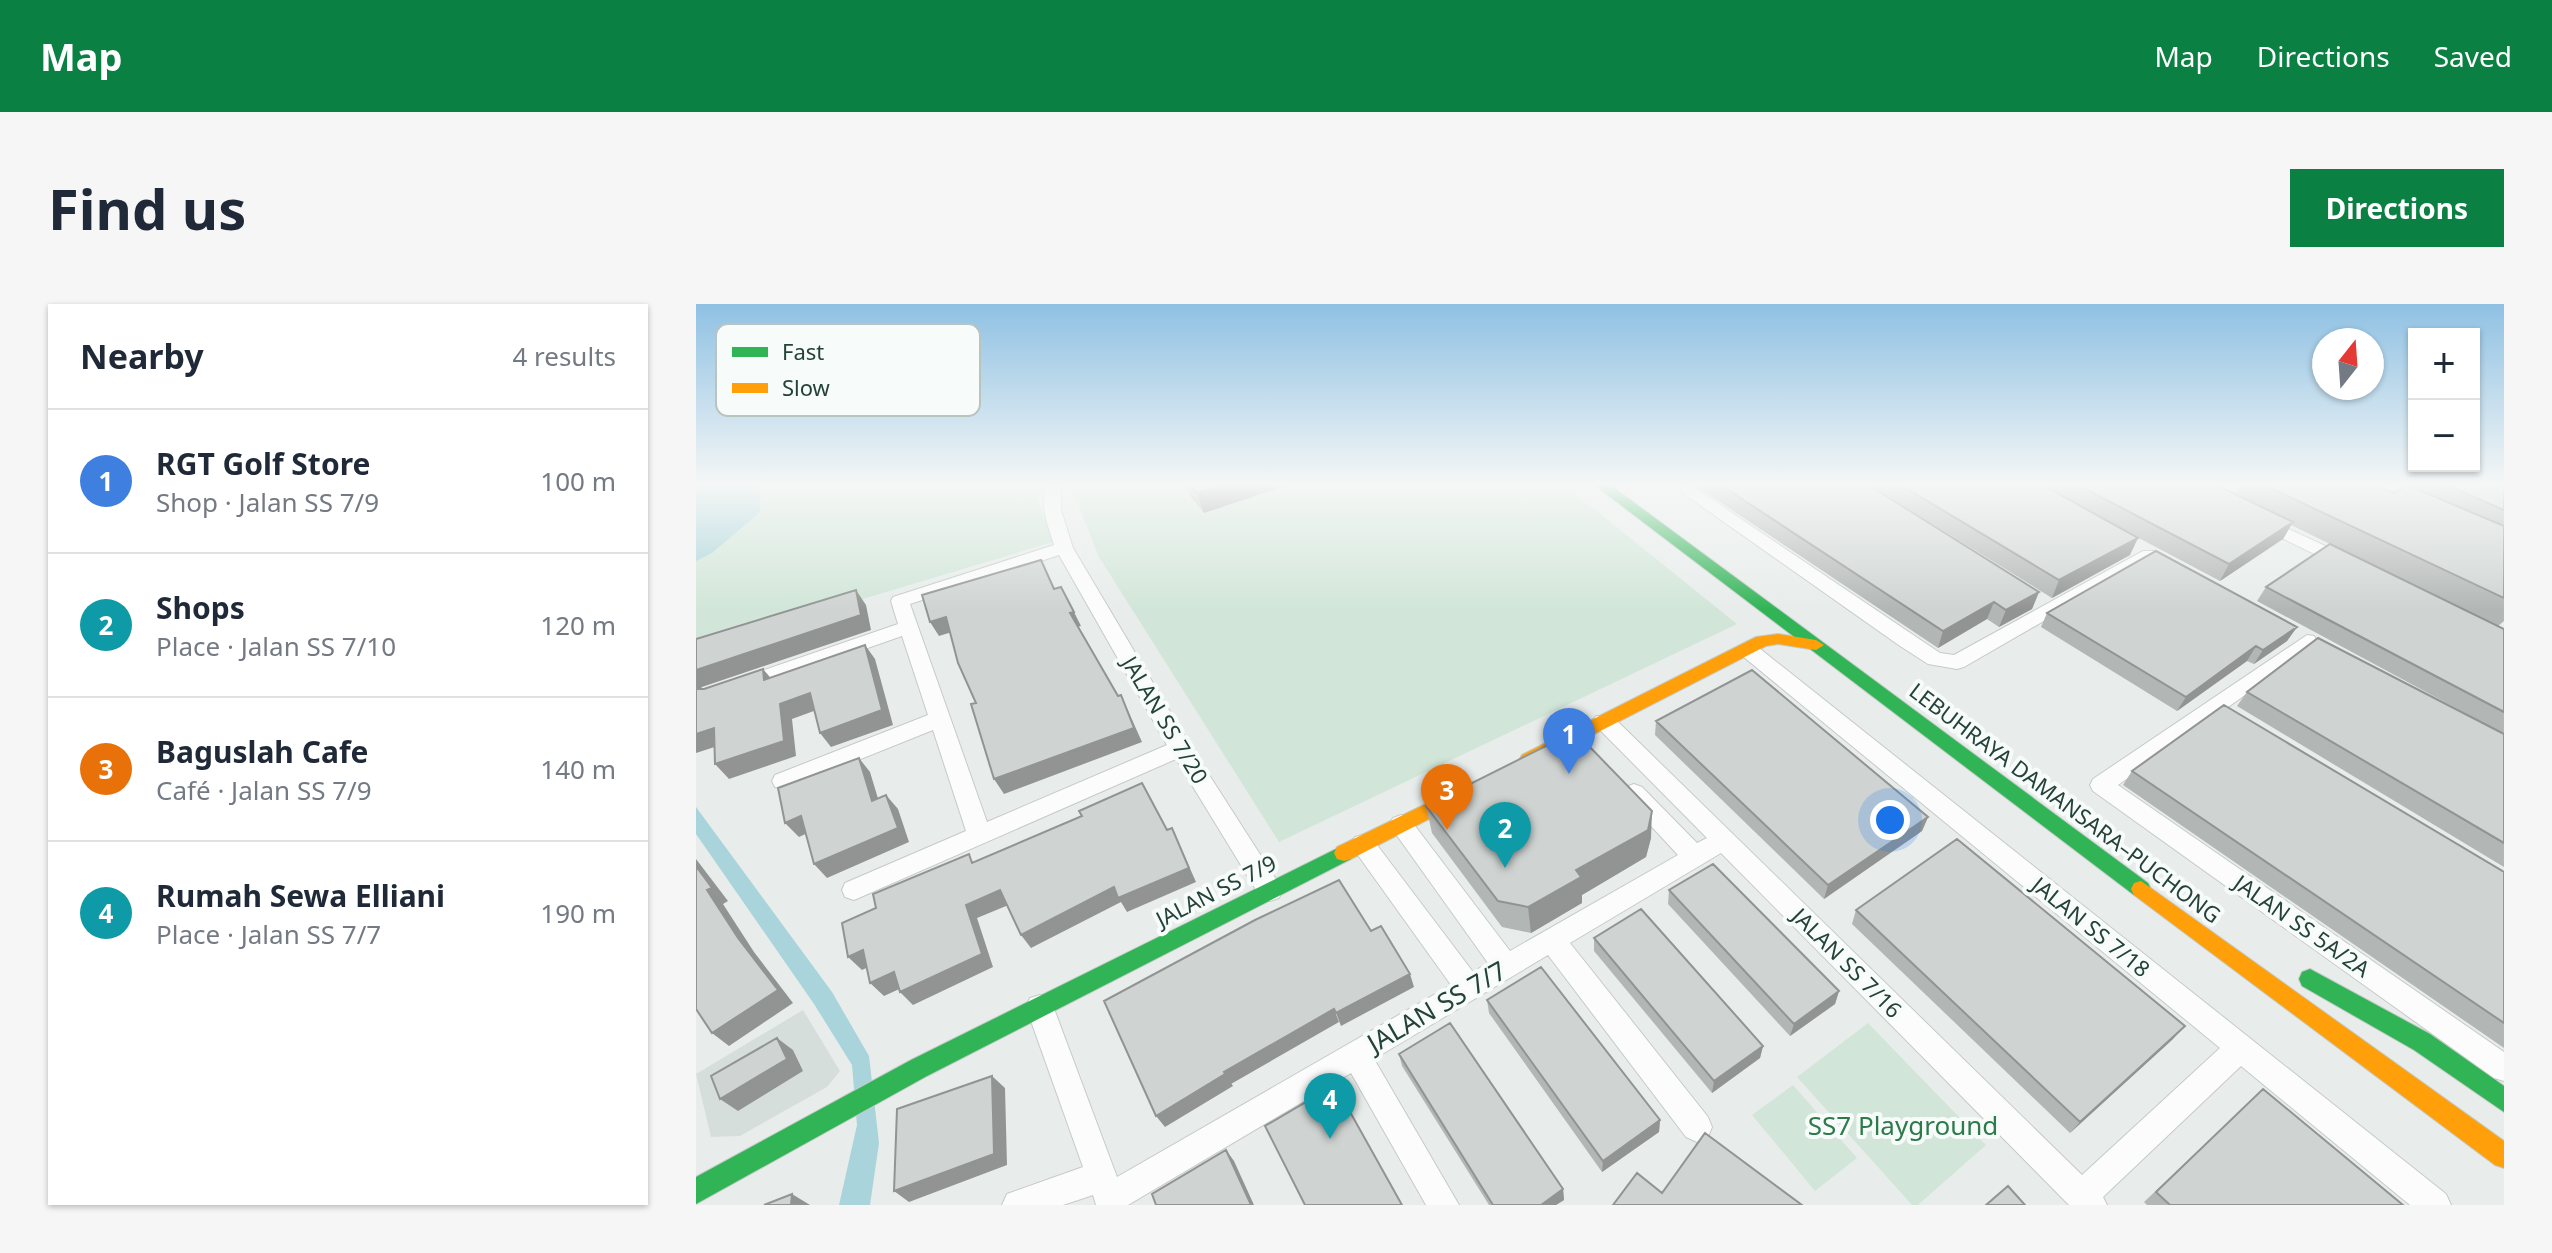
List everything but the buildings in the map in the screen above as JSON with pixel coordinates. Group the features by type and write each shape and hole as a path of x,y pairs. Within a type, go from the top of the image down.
{"main road":[{"name":"LEBUHRAYA DAMANSARA–PUCHONG","path":"1657,526 2226,953 2504,1156"},
{"path":"1754,645 1769,629 1766,607"},
{"path":"1515,767 1754,645 1778,639 1816,645"},
{"name":"JALAN SS 7/9","path":"696,1191 919,1068 1477,786"},
{"path":"2226,953 2313,1032 2438,1130"},
{"path":"2504,1100 2422,1042 2304,974 2504,1121"}],"street":[{"name":"JALAN SS 7/20","path":"1058,526 1064,548 1180,748 1270,891"},
{"path":"1739,526 1907,641 1946,662 1957,662 2046,605 2156,558 2123,541"},
{"path":"2272,526 2366,572"},
{"path":"980,836 900,601 1064,548"},
{"path":"724,690 909,627"},
{"path":"2241,722 2214,705 2308,641"},
{"name":"JALAN SS 7/18","path":"1754,645 2240,1048 2435,1205"},
{"name":"JALAN SS 5A/2A","path":"2214,705 2101,785 2504,1068"},
{"path":"783,781 940,719"},
{"name":"JALAN SS 7/16","path":"1604,721 2086,1201"},
{"path":"1577,735 1598,756"},
{"path":"854,890 1180,748"},
{"path":"1618,777 1695,857"},
{"path":"1401,824 1506,967"},
{"name":"JALAN SS 7/7","path":"1018,1205 1108,1193 1356,1055 1723,840"},
{"path":"1363,844 1470,989"},
{"path":"1552,940 1697,1127"},
{"path":"1040,1007 1108,1193"},
{"path":"2086,1201 2240,1048"},
{"path":"1356,1055 1443,1205"}],"shaded area":[{"path":"803,1010 840,1071 827,1087 740,1136 711,1137 696,1074"}],"green space":[{"path":"696,526 1047,526 1053,542 696,649"},
{"path":"1087,526 1615,526 1737,624 1279,842 1099,557"},
{"name":"SS7 Playground","path":"1868,1023 1986,1145 1918,1205 1912,1205 1797,1077"},
{"path":"1793,1085 1857,1158 1815,1191 1752,1115"}],"water":[{"path":"696,526 744,526 712,553 696,561"},
{"path":"696,807 832,992 869,1056 879,1143 870,1205 839,1205 857,1125 852,1065 814,1004 696,834"}],"traffic: fast":[{"path":"1656,526 2141,889"},
{"path":"696,1191 919,1068 1344,853"},
{"path":"2310,979 2422,1042 2504,1100"}],"traffic: slow":[{"path":"1528,760 1762,641 1778,639 1816,645"},
{"path":"1344,853 1465,792"},
{"path":"2141,889 2504,1156"}],"place":[{"name":"RGT Golf Store","path":"1569,774"},
{"name":"Baguslah Cafe","path":"1447,830"},
{"name":"Shops","path":"1505,868"},
{"name":"Rumah Sewa Elliani","path":"1330,1139"}]}
